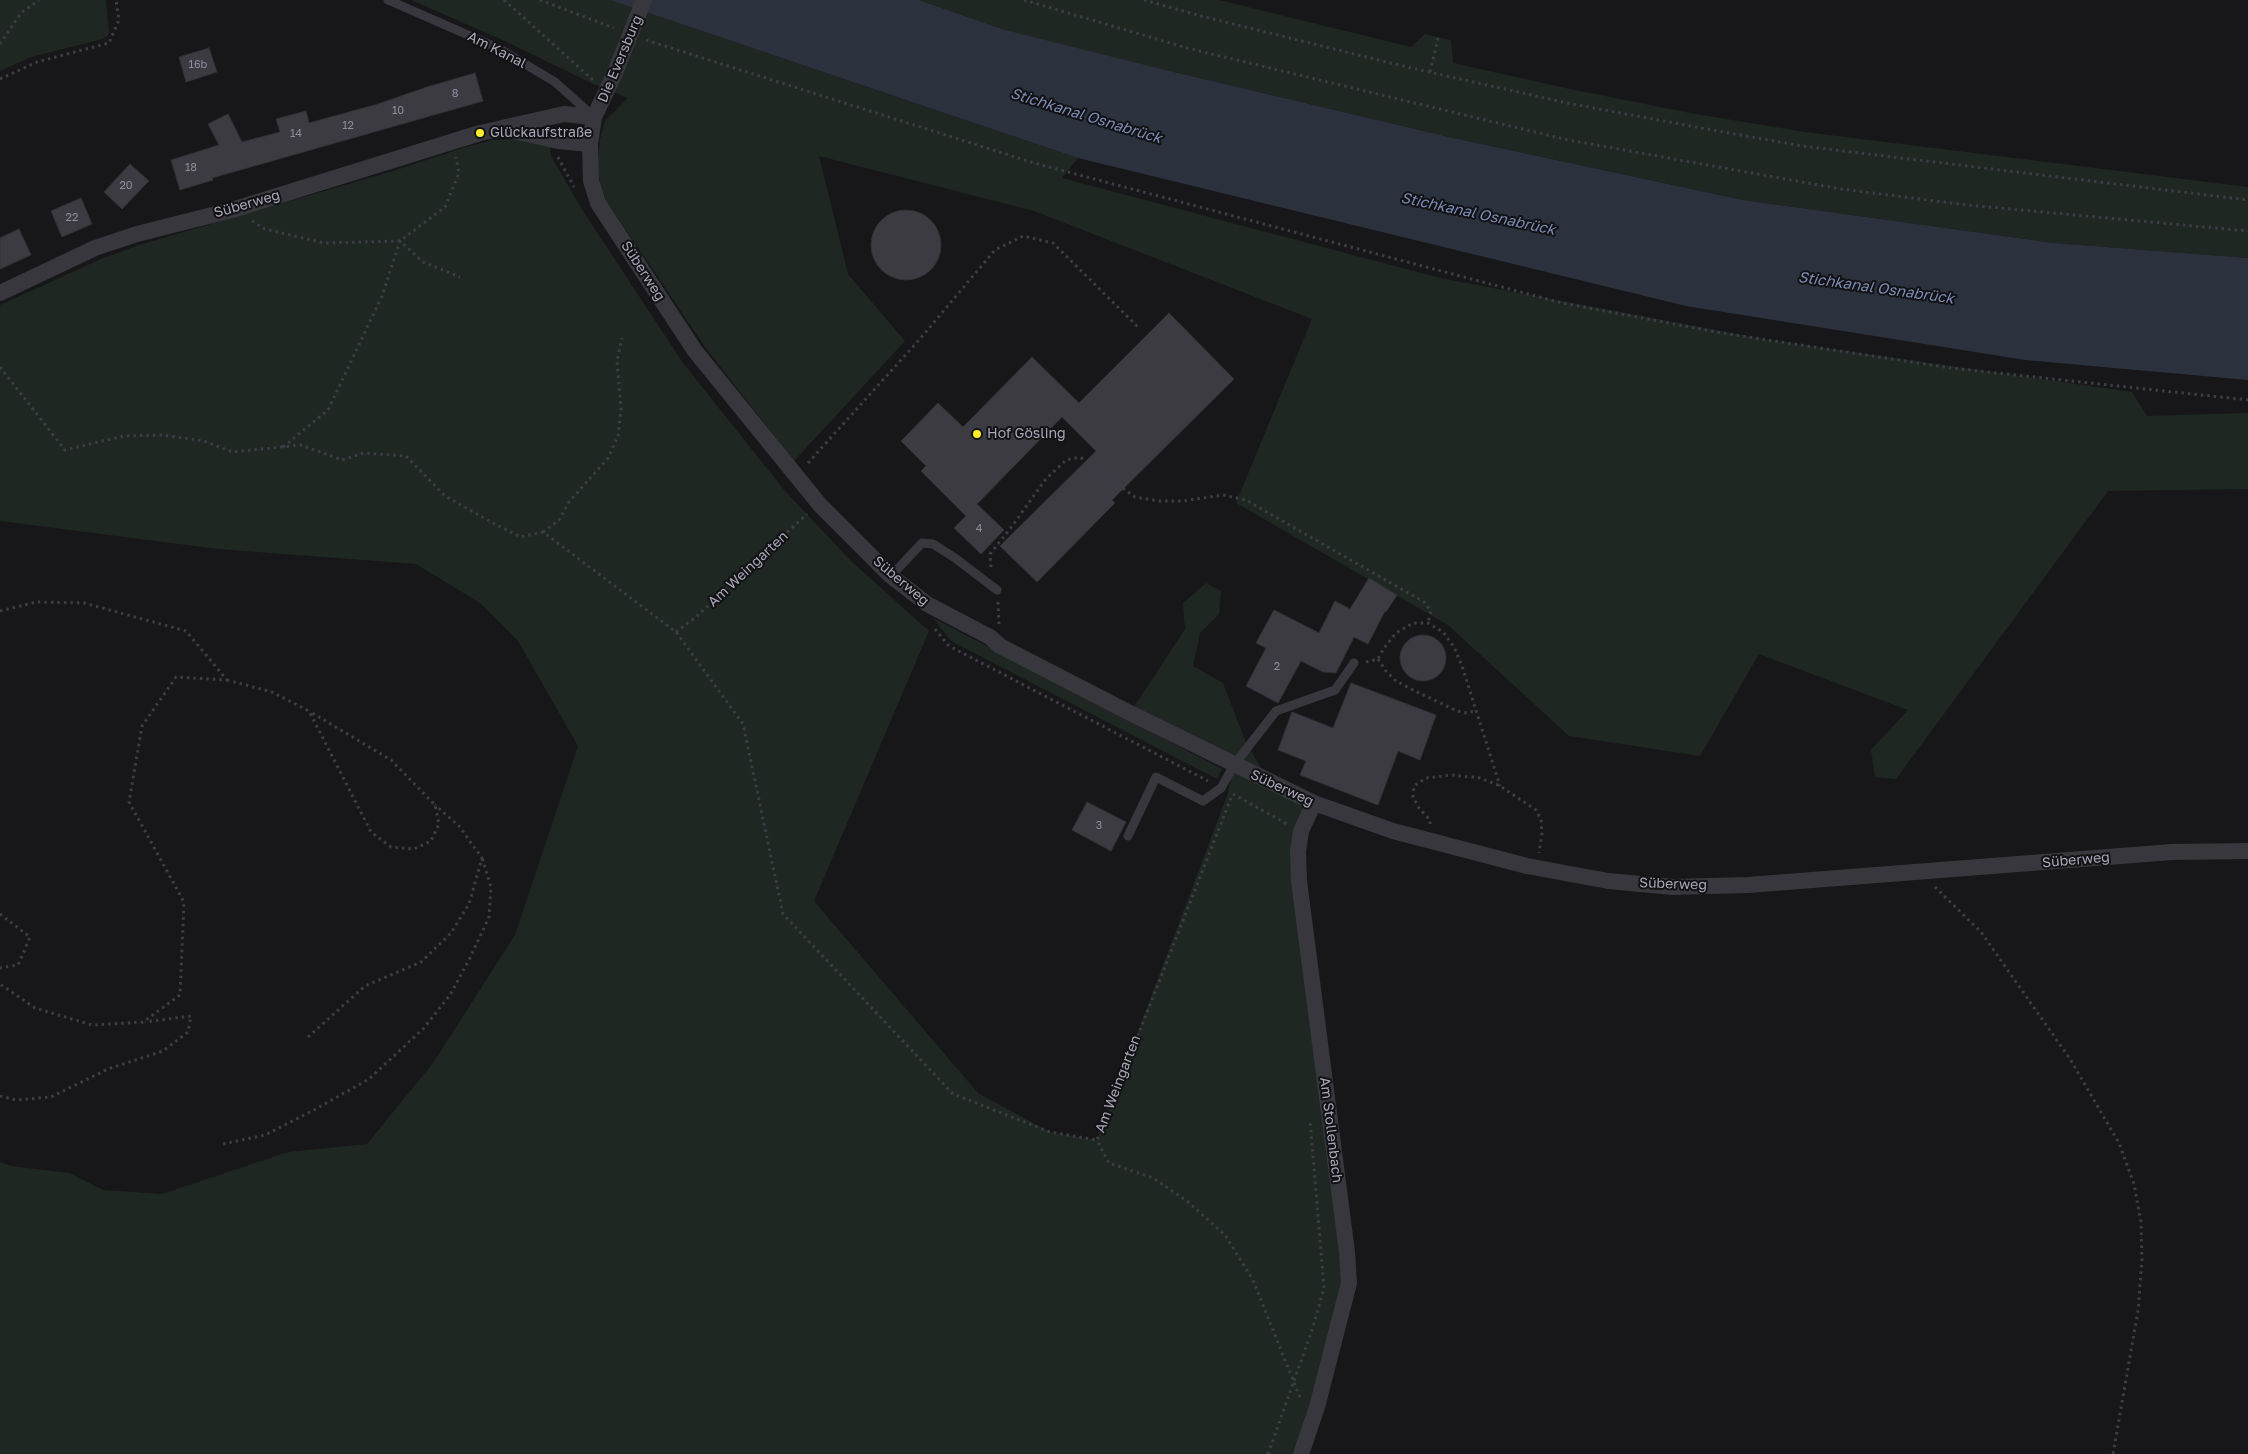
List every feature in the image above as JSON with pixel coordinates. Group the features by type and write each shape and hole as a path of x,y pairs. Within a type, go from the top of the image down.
{"street":[{"name":"Die Eversburg","path":"594,117 614,75 644,0"},
{"name":"Süberweg","path":"0,293 95,248 232,210 500,128 564,114 594,117 590,144 591,181 598,203 695,351 820,505 891,576 927,604 990,637 1000,646 1234,765 1314,803 1393,832 1537,868 1608,881 1673,887 1748,885 1924,873 2172,852 2248,851"},
{"name":"Süberweg","path":"500,128 558,141 590,144"},
{"name":"Am Stollenbach","path":"1301,1454 1312,1423 1349,1284 1347,1252 1299,881 1298,851 1301,831 1314,803"}],"lane":[{"name":"Am Kanal","path":"388,0 500,50 555,82 594,117"},
{"path":"891,576 922,543 933,544 997,590"},
{"path":"1128,836 1156,776 1203,801 1221,788 1234,765 1276,711 1335,690 1354,663"}],"path":[{"path":"0,44 21,13 40,0"},
{"path":"0,79 37,62 110,43 119,20 116,0"},
{"path":"504,0 607,91"},
{"path":"540,0 618,29"},
{"path":"1024,0 1187,48 1577,141 1841,189 1977,206 2248,231"},
{"path":"1144,0 1201,16 1430,72 1568,103 1802,146 2248,200"},
{"path":"1430,72 1438,38"},
{"path":"645,39 1034,163 1562,303 1722,333 1951,368 2248,400"},
{"path":"558,141 559,161 578,195"},
{"path":"282,447 328,410 382,296 400,241 445,207 460,173 453,142"},
{"path":"232,210 265,229 324,243 400,241 423,262 460,277"},
{"path":"796,477 919,340 995,250 1023,236 1053,243 1139,328"},
{"path":"0,367 65,450 124,436 163,435 204,441 232,452 301,445 342,460 364,453 406,456 445,496 521,537 543,532 559,520 569,502 608,458 618,436 622,409 617,361 622,338"},
{"path":"1000,646 997,590 989,563 990,554 1045,480 1066,460 1080,457 1135,497 1159,501 1183,501 1223,495 1246,500 1424,602 1430,611 1428,623"},
{"name":"Am Weingarten","path":"676,632 697,616 820,505"},
{"path":"543,532 676,632 743,724 783,914 953,1094 1050,1132 1097,1140"},
{"path":"0,611 36,602 84,603 186,632 227,680"},
{"path":"1354,663 1370,662 1378,659 1396,633 1413,624 1428,623 1443,632 1454,647 1462,666 1500,786"},
{"path":"932,625 949,646 1301,831"},
{"path":"1378,659 1396,681 1455,710 1464,713 1476,711"},
{"path":"143,1022 180,995 184,902 129,802 142,726 176,677 227,680 272,692 309,711 391,760 435,805 459,826 482,858 491,887 489,917 470,958 450,994 423,1029 369,1078 314,1110 266,1135 223,1144"},
{"path":"309,711 371,832 391,847 414,849 431,841 439,824 435,805"},
{"path":"1429,841 1430,820 1419,808 1414,797 1414,786 1426,778 1452,775 1480,778 1500,786 1536,810 1541,820 1542,833 1537,868"},
{"name":"Am Weingarten","path":"1233,794 1097,1140 1109,1163 1153,1178 1187,1201 1224,1235 1253,1280 1294,1384 1312,1423"},
{"path":"1282,830 1283,822"},
{"path":"308,1037 365,986 421,962 451,933 469,904 482,858"},
{"path":"1924,873 1980,932 2070,1059 2119,1143 2134,1184 2141,1222 2142,1259 2138,1310 2113,1454"},
{"path":"0,914 30,938 18,965 0,968"},
{"path":"0,984 35,1008 92,1025 143,1022 191,1016 188,1032 163,1051 108,1069 51,1097 16,1100 0,1096"},
{"path":"1268,1454 1294,1384 1324,1288 1310,1111"}],"shaded area":[{"path":"0,0 106,0 109,34 103,39 31,57 0,71"},
{"path":"411,0 610,0 1078,158 1062,178 1440,278 1769,340 2132,392 2147,416 2248,413 2248,489 2108,491 1896,779 1875,777 1871,750 1908,710 1759,654 1700,756 1569,736 1448,625 1236,503 1312,319 1034,211 819,156 848,274 905,341 794,461 705,347 606,200 600,185 598,163 600,139 605,121 628,98 591,83 507,42"},
{"path":"919,0 1219,0 1411,47 1425,34 1451,40 1453,63 1690,113 1805,132 2248,187 2248,258 2054,243 1743,200 1449,137 1174,72 1002,29"},
{"path":"516,139 550,147 551,156 583,211 683,363 785,491 851,561 929,631 814,901 978,1093 1050,1132 1097,1140 1228,793 1234,765 1130,713 1185,629 1183,603 1206,583 1221,591 1219,614 1200,633 1193,666 1223,683 1247,745 1270,782 1314,803 1301,831 1349,1283 1301,1454 0,1454 0,1162 11,1166 69,1173 103,1190 162,1194 288,1152 367,1144 433,1063 515,935 578,746 518,641 480,603 416,564 218,549 0,521 0,305 101,259 139,245 393,171 466,147 493,140"},
{"path":"933,618 1222,769 1217,779 951,641"}],"water":[{"name":"Stichkanal Osnabrück","path":"610,0 919,0 1002,29 1174,72 1449,137 1743,200 2054,243 2248,258 2248,380 2025,360 1686,306 1078,158"}],"building":[{"path":"209,48 217,72 186,82 179,57"},
{"path":"475,73 483,101 212,178 213,180 180,190 171,160 219,145 208,124 228,114 242,142 280,132 276,119 306,111 309,123 378,104"},
{"path":"130,164 149,181 122,209 104,192"},
{"path":"81,198 92,224 62,237 51,211"},
{"path":"913,210 926,216 935,225 939,231 941,245 939,259 931,270 920,278 899,280 892,278 881,270 873,259 871,238 873,231 881,220 892,212"},
{"path":"19,229 31,255 0,269 0,238"},
{"path":"1169,313 1234,379 1112,500 1115,503 1037,582 1000,546 1096,451 1062,417 977,504 1004,530 981,554 954,528 966,516 921,471 926,466 901,441 938,403 963,427 1032,357 1079,403"},
{"path":"1369,578 1397,595 1385,611 1368,644 1354,637 1336,673 1323,672 1301,661 1278,703 1246,686 1266,648 1256,643 1274,610 1319,633 1335,601 1350,609"},
{"path":"1423,635 1436,639 1442,645 1446,658 1442,671 1436,677 1423,681 1410,677 1404,671 1400,658 1404,645 1410,639"},
{"path":"1351,683 1436,715 1420,760 1398,751 1378,805 1300,775 1306,761 1278,750 1292,712 1333,728"},
{"path":"1087,802 1126,822 1111,851 1072,830"}],"place":[{"name":"Glückaufstraße","path":"480,133"},
{"name":"Hof Gösling","path":"977,434"}]}
